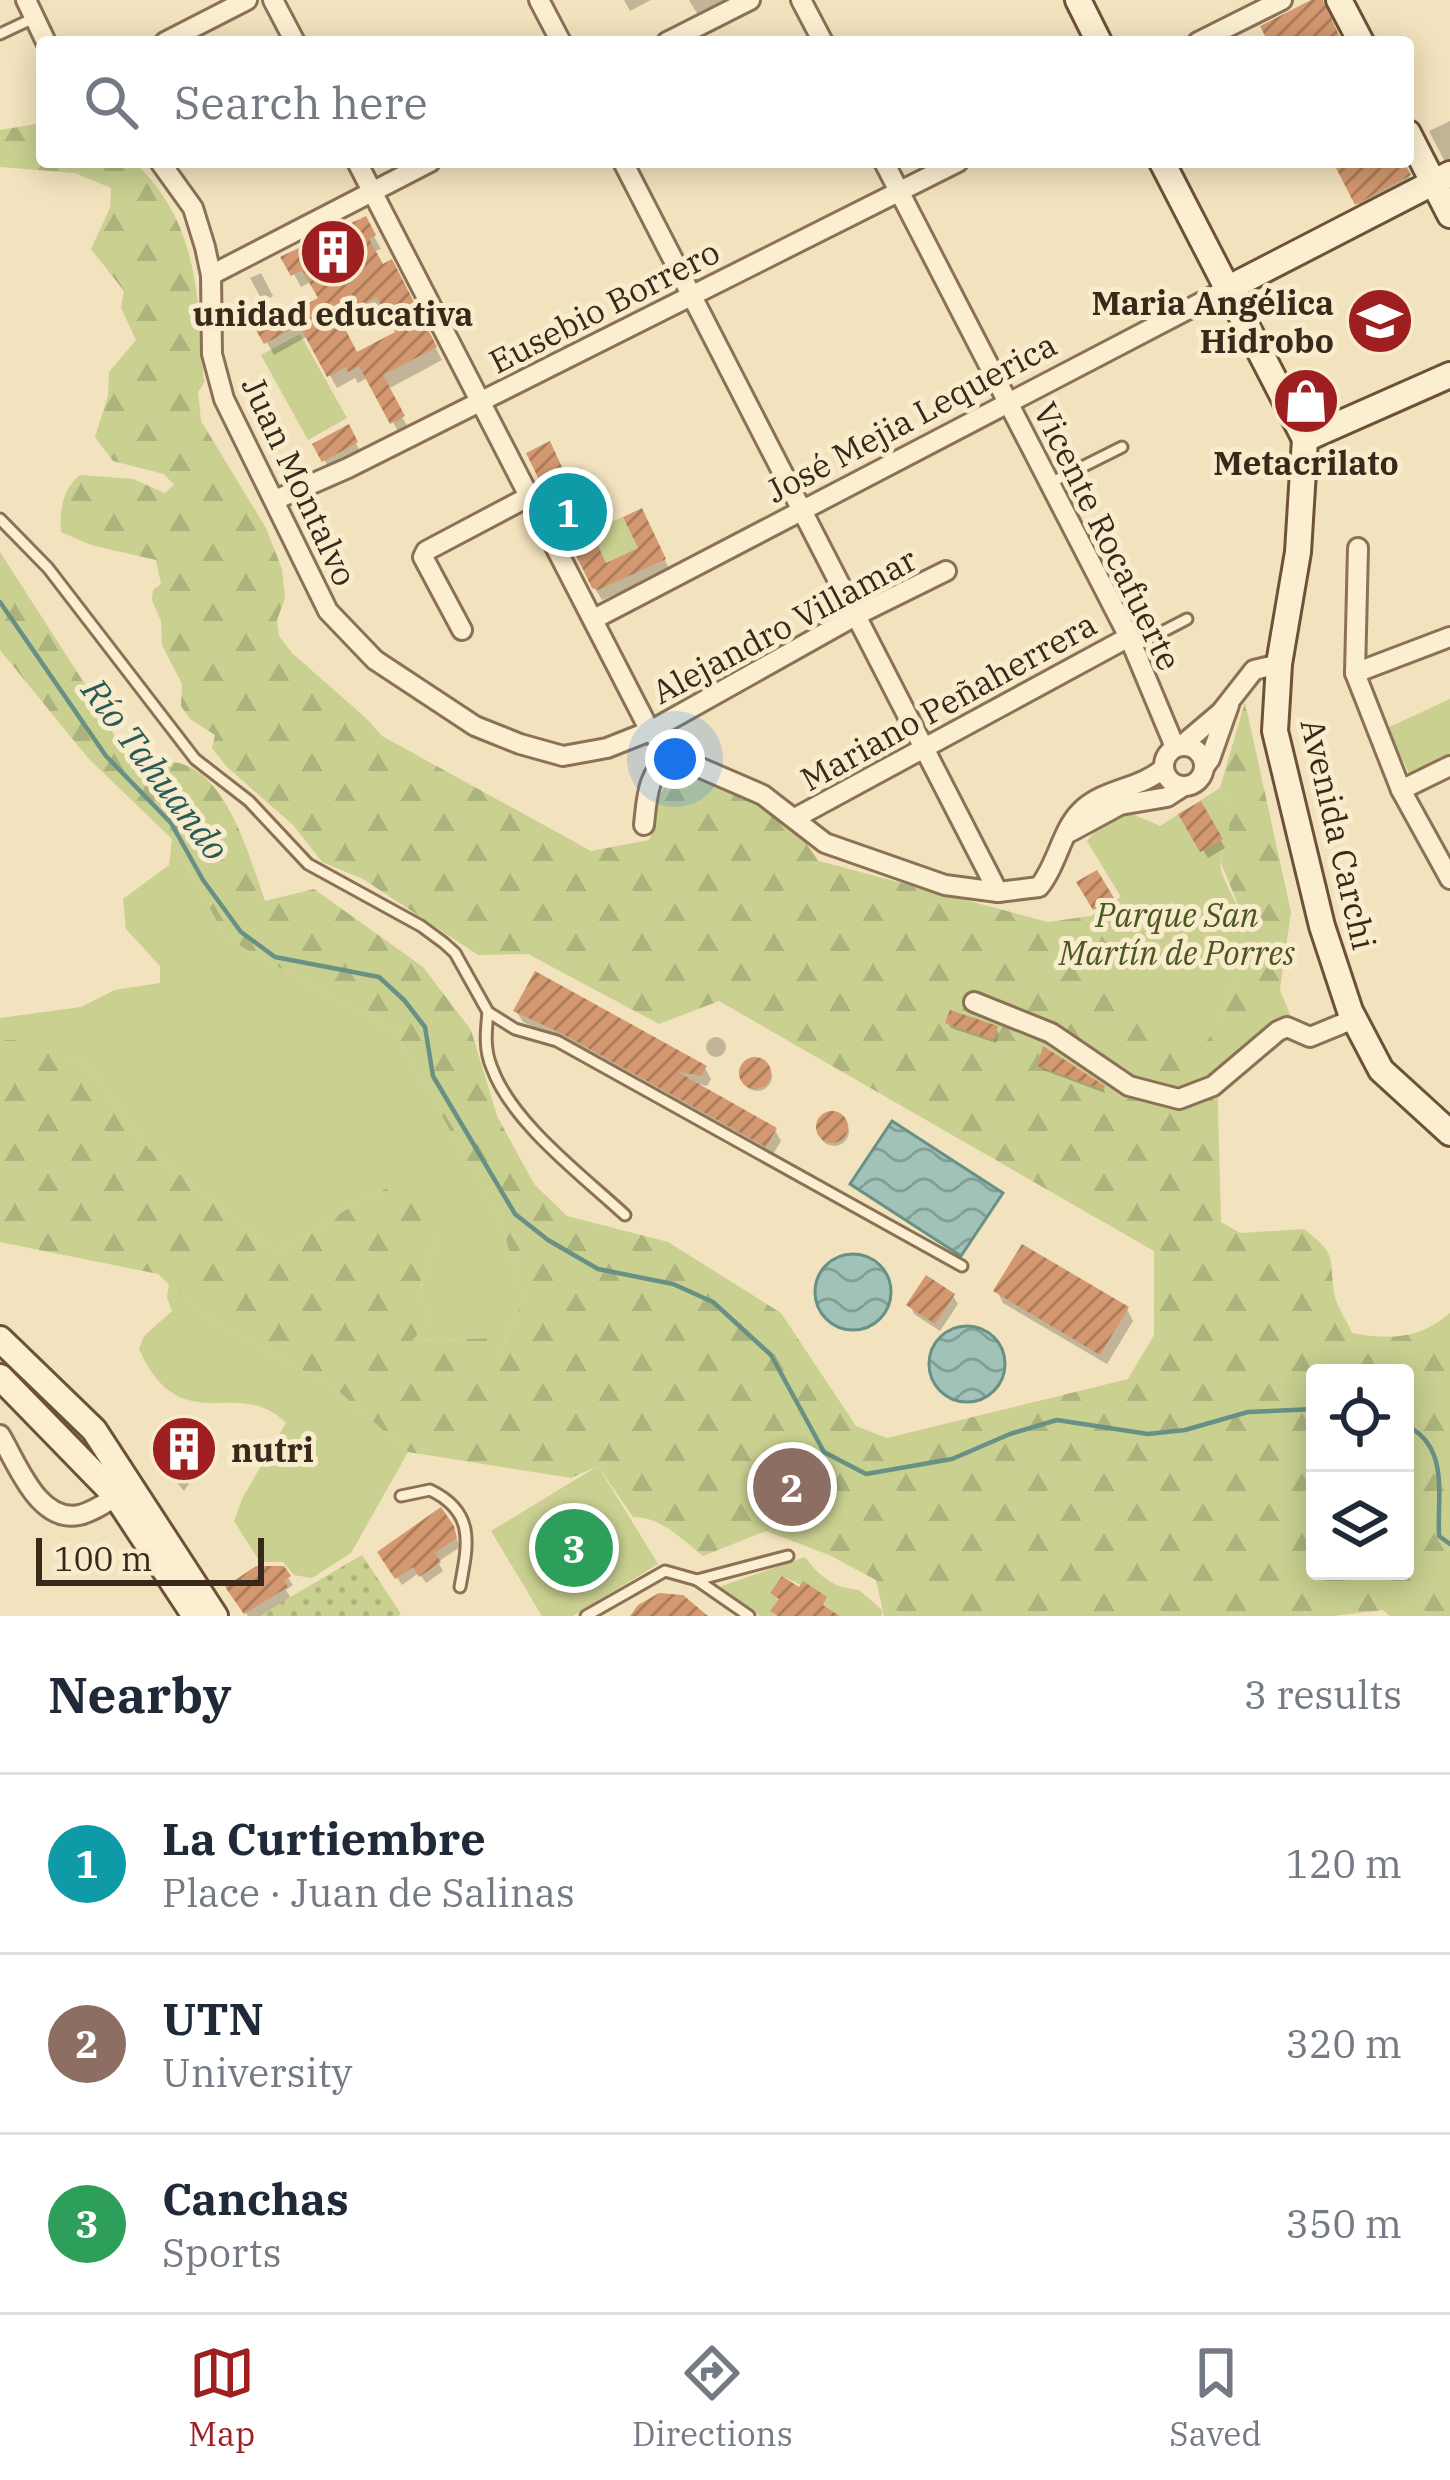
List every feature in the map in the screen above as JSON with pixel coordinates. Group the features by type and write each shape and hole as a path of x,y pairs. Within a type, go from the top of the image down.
{"street":[{"path":"177,36 247,0"},
{"path":"273,0 292,36"},
{"path":"539,0 558,36"},
{"path":"679,36 750,0"},
{"path":"801,0 820,36"},
{"path":"1078,0 1097,36"},
{"path":"1210,36 1282,0"},
{"path":"1339,0 1358,36"},
{"path":"1414,141 1442,178 1450,215"},
{"name":"Juan Montalvo","path":"164,168 193,208 211,275 212,353 224,399 328,611 376,660 475,726 563,756 607,748 650,731"},
{"path":"360,168 650,731 673,756 764,794 825,843 945,885 998,892 1039,887 1052,872 1075,817 1094,800 1147,781 1164,768"},
{"path":"211,275 418,168"},
{"path":"626,168 998,892"},
{"name":"Vicente Rocafuerte","path":"887,168 1131,642 1178,747"},
{"name":"Eusebio Borrero","path":"275,500 946,168"},
{"path":"1165,168 1305,439 1450,375"},
{"name":"José Mejia Lequerica","path":"594,619 1442,178"},
{"name":"Avenida Carchi","path":"1305,439 1298,552 1279,664 1275,731 1322,926 1354,1019 1381,1070 1450,1133"},
{"path":"463,630 423,557 425,550 530,496"},
{"path":"1358,548 1355,673 1400,790 1450,879"},
{"name":"Alejandro Villamar","path":"650,731 857,615 946,572"},
{"path":"1355,673 1450,637"},
{"name":"Mariano Peñaherrera","path":"795,818 924,746 1131,642"},
{"path":"1184,786 1172,782 1165,759 1230,701 1254,670 1279,664"},
{"path":"1070,832 1120,805 1167,797 1196,781 1210,759 1230,701"},
{"path":"1178,747 1198,751 1204,767"},
{"path":"644,825 649,782 673,756"},
{"path":"1400,790 1450,766"},
{"path":"974,1002 1051,1033 1129,1086 1179,1099 1213,1086 1278,1031 1287,1027 1310,1037 1354,1019"},
{"path":"0,1339 94,1430 195,1616"},
{"path":"0,1377 125,1491 215,1616"},
{"path":"0,1435 39,1501 50,1509 81,1515 125,1491"}],"lane":[{"path":"0,34 31,9"},
{"path":"1049,483 1121,447"},
{"path":"0,519 48,568 195,759 248,801 308,864 444,943 455,953 488,1012 515,1029 557,1041 962,1265"},
{"path":"1131,642 1187,619"},
{"path":"488,1012 485,1039 492,1070 512,1102 550,1146 625,1215"},
{"path":"401,1496 430,1490 456,1506 463,1517 467,1550 460,1588"},
{"path":"698,1580 788,1556"},
{"path":"586,1616 656,1574 677,1572 698,1580 749,1616"}],"green space":[{"path":"36,124 36,168 140,168 172,211 192,264 196,292 204,383 198,392 201,421 266,528 282,569 285,598 277,620 279,636 382,736 591,851 649,840 657,820 654,805 676,778 690,776 762,800 791,823 819,861 1048,922 1091,916 1149,1012 1193,1052 1205,1043 1224,1011 1241,948 1240,914 1220,861 1229,824 1220,788 1245,702 1291,912 1280,990 1291,1017 1267,1027 1217,1071 1221,1222 1240,1233 1304,1229 1316,1239 1330,1259 1335,1297 1352,1333 1404,1335 1427,1328 1450,1313 1450,1616 1390,1616 1383,1610 1334,1616 884,1616 876,1580 829,1555 766,1531 703,1556 662,1525 633,1517 598,1466 571,1478 408,1452 336,1389 201,1314 158,1274 0,1242 0,1040 14,1040 84,1061 149,1149 277,1253 368,1196 391,1187 414,1201 438,1232 420,1288 429,1320 412,1341 488,1338 497,1341 497,1359 523,1300 501,1222 395,1032 226,938 172,839 88,758 0,650 0,552 97,703 132,768 179,763 196,771 224,801 265,901 314,889 423,967 471,1030 497,1116 534,1184 567,1216 668,1242 781,1313 856,1426 887,1438 1128,1379 1154,1335 1154,1251 719,1001 659,1024 528,954 478,955 363,879 322,862 293,825 226,766 212,748 215,735 190,719 181,706 182,684 162,645 161,621 152,600 153,590 161,584 156,560 91,545 61,532 63,500 80,475 133,479 165,493 174,485 164,474 113,461 95,437 108,396 109,372 136,340 121,308 124,291 91,249 110,208 111,188 75,173 0,167 0,130"},
{"path":"300,334 347,418 308,440 261,355"},
{"path":"581,467 606,524 623,517 638,548 606,563 565,474"},
{"path":"1450,699 1450,754 1409,773 1387,728"},
{"name":"Parque San Martín de Porres","path":"1220,788 1230,829 1220,867 1240,915 1241,949 1224,1011 1205,1044 1193,1053 1148,1012 1091,916 1121,897 1087,841 1101,825 1130,813 1160,826"},
{"path":"172,839 226,938 395,1032 501,1222 523,1300 495,1363 488,1338 410,1341 429,1320 420,1289 438,1232 391,1187 368,1196 277,1253 149,1149 84,1061 0,1040 0,1018 81,1007 115,990 160,983 160,966 126,929 123,899 169,865"},
{"path":"169,1284 201,1314 336,1389 408,1452 351,1553 312,1578 294,1575 283,1562 260,1562 234,1521 286,1423 249,1404 191,1401 173,1393 155,1377 139,1349 144,1336 172,1311"},
{"path":"598,1466 658,1564 573,1616 542,1616 491,1531"},
{"path":"362,1555 401,1614 398,1616 258,1616"},
{"path":"805,1557 829,1581 859,1590 882,1610 882,1616 840,1616 823,1605 827,1597 782,1576 770,1593 779,1599 771,1611 778,1616 760,1616 719,1587"}],"water":[{"path":"892,1121 1003,1193 961,1256 850,1184"},
{"path":"853,1254 880,1265 891,1292 880,1319 853,1330 826,1319 815,1292 826,1265"},
{"path":"967,1326 994,1337 1005,1364 994,1391 967,1402 940,1391 929,1364 940,1337"}],"building":[{"path":"1311,0 1323,0 1339,36 1265,36 1260,26"},
{"path":"1336,168 1407,168 1411,175 1355,205"},
{"path":"366,216 376,235 369,239 383,264 392,259 437,347 383,375 405,416 390,424 359,366 327,377 299,325 264,344 251,322 274,309 280,319 318,298 302,270 291,276 280,257","holes":["377,297 395,332 357,352 339,317"]},
{"path":"349,424 358,442 322,462 312,444"},
{"path":"550,441 606,563 638,548 623,517 642,508 666,559 598,590 592,588 526,453"},
{"path":"1201,801 1223,839 1200,852 1178,814"},
{"path":"1097,870 1114,898 1093,910 1076,882"},
{"path":"535,971 707,1066 701,1076 676,1071 777,1128 766,1147 513,1011"},
{"path":"950,1010 998,1026 993,1040 945,1023"},
{"path":"1043,1046 1105,1086 1104,1090 1037,1066"},
{"path":"755,1057 766,1062 771,1073 766,1084 755,1089 744,1084 739,1073 744,1062"},
{"path":"832,1111 843,1116 848,1127 843,1138 832,1143 821,1138 816,1127 821,1116"},
{"path":"1022,1244 1129,1307 1100,1355 993,1291"},
{"path":"926,1275 955,1294 935,1324 906,1305"},
{"name":"nutri","path":"188,1420 209,1434 176,1482 158,1465"},
{"path":"441,1507 457,1538 435,1553 441,1562 419,1577 413,1567 395,1579 377,1552"},
{"path":"256,1566 284,1566 291,1576 284,1581 288,1587 244,1614 225,1587"},
{"path":"782,1576 799,1587 803,1581 827,1597 823,1605 840,1616 778,1616 770,1611 779,1599 770,1593"},
{"path":"659,1593 683,1595 708,1616 630,1616 638,1605"}],"waterway":[{"name":"Río Tahuando","path":"0,602 106,756 171,823 203,880 241,932 275,957 379,977 425,1027 433,1076 515,1214 598,1269 673,1284 713,1302 771,1355 824,1452 866,1474 952,1459 1057,1420 1148,1434 1185,1430 1248,1412 1306,1409"},
{"name":"Río Tahuando","path":"1414,1431 1435,1458 1439,1536 1450,1544"}],"place":[{"name":"unidad educativa","path":"333,252"},
{"name":"Maria Angélica Hidrobo","path":"1380,321"},
{"name":"Metacrilato","path":"1306,401"},
{"name":"La Curtiembre","path":"568,512"},
{"name":"nutri","path":"184,1449"},
{"name":"UTN","path":"792,1487"},
{"name":"Canchas","path":"574,1548"}]}
